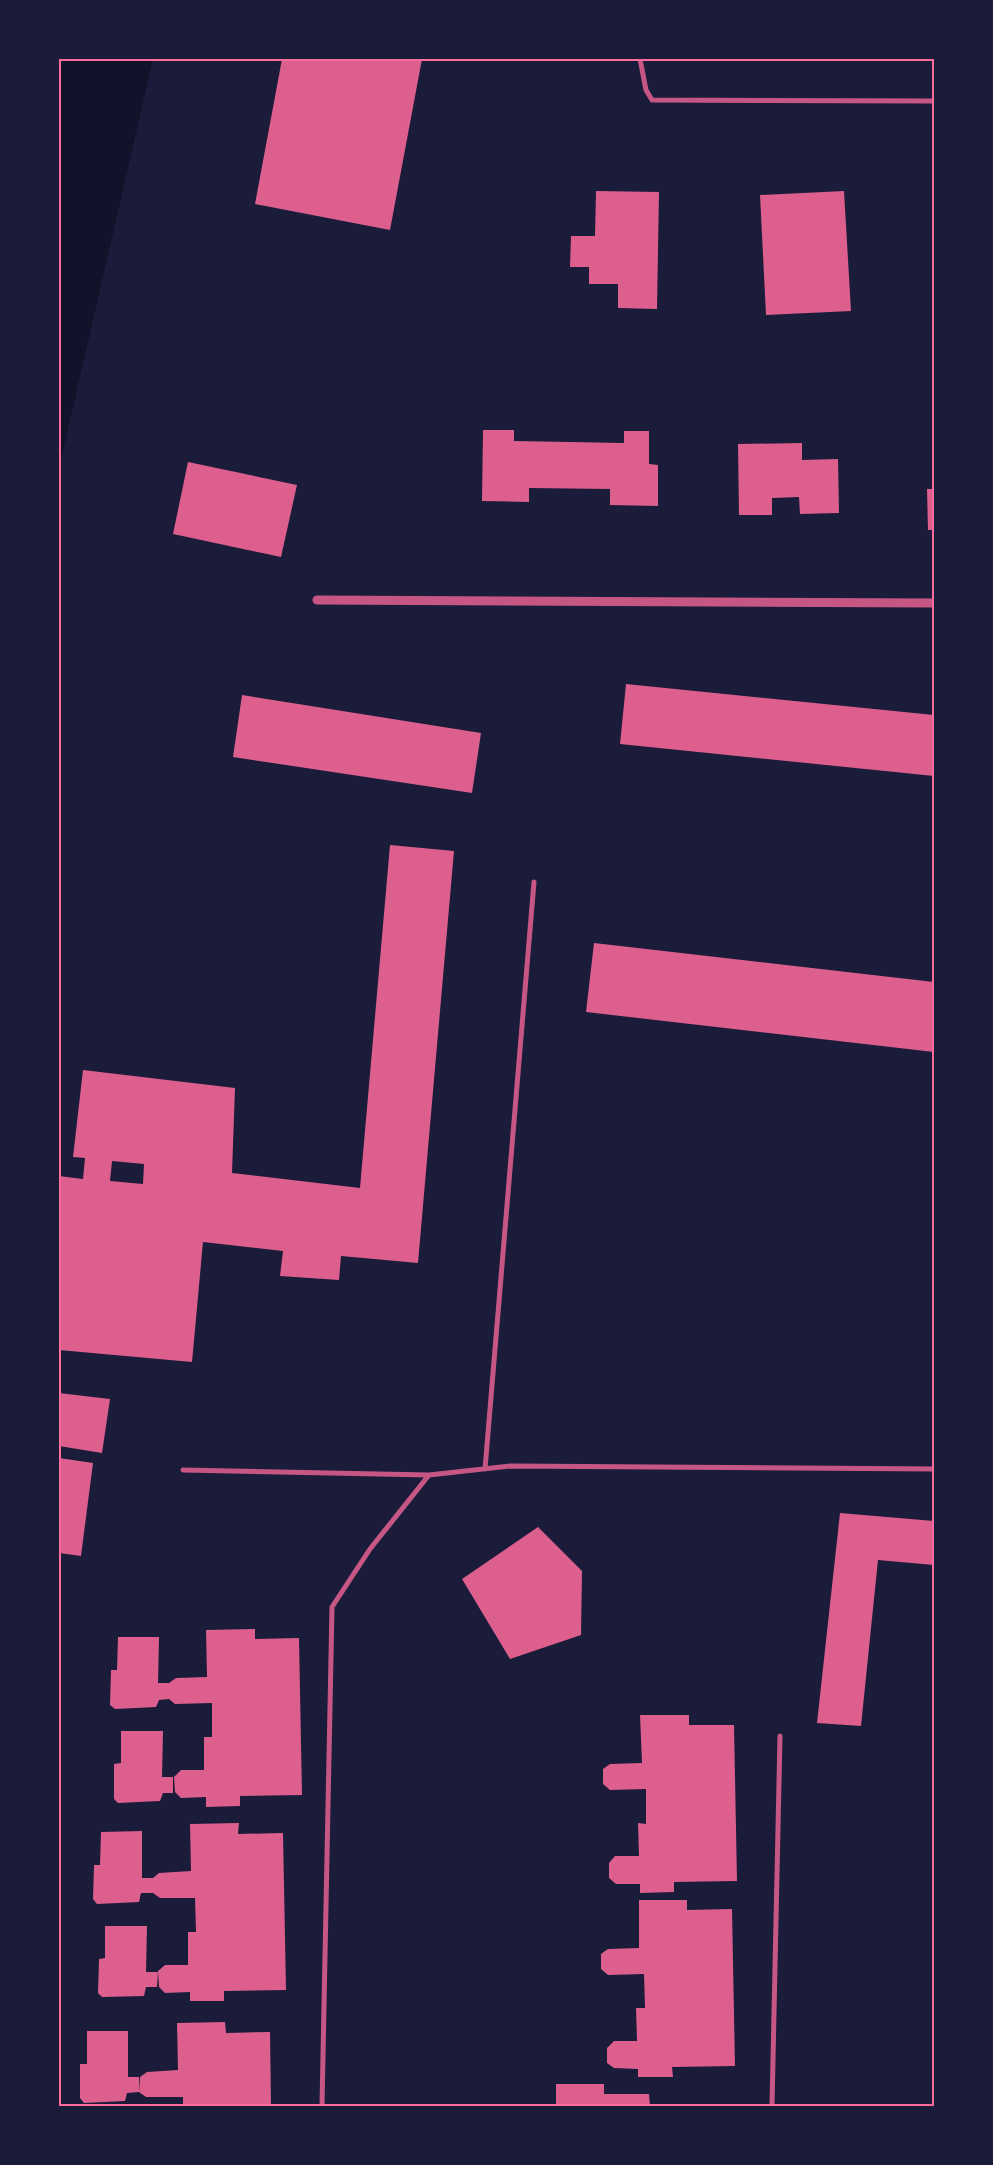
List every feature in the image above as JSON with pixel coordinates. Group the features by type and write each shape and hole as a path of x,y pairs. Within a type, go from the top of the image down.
{"street":[{"path":"640,59 646,90 652,100 934,101"},
{"path":"317,600 934,602"},
{"path":"485,1469 534,882"},
{"path":"183,1470 429,1475 511,1466 934,1469"},
{"path":"322,2106 332,1607 370,1549 429,1475"},
{"path":"772,2106 780,1736"}],"shaded area":[{"path":"59,59 153,59 59,468"}],"building":[{"path":"282,59 422,59 390,230 255,204"},
{"path":"596,191 659,192 657,309 618,308 618,284 589,284 589,267 570,267 571,236 595,236"},
{"path":"844,191 851,311 766,315 760,195"},
{"path":"483,430 514,430 514,441 624,443 624,431 649,431 649,464 658,465 658,506 610,505 610,489 529,488 529,502 482,501"},
{"path":"802,443 802,460 838,459 839,513 800,514 799,497 772,498 772,515 739,515 738,444"},
{"path":"188,462 297,485 281,557 173,534"},
{"path":"927,489 934,489 934,530 928,530"},
{"path":"626,684 934,715 934,776 620,744"},
{"path":"242,695 481,733 472,793 233,757"},
{"path":"390,845 454,851 418,1263 341,1256 339,1280 280,1276 283,1251 203,1242 192,1362 59,1350 59,1176 83,1179 85,1158 73,1157 83,1070 235,1088 232,1173 360,1188","holes":["112,1161 144,1164 143,1184 110,1181"]},
{"path":"594,943 934,982 934,1052 586,1012"},
{"path":"59,1393 110,1399 102,1453 59,1446"},
{"path":"59,1458 93,1463 81,1556 59,1553"},
{"path":"840,1513 934,1521 934,1565 878,1560 861,1726 817,1723"},
{"path":"538,1527 582,1571 581,1635 510,1659 462,1579"},
{"path":"255,1629 255,1639 299,1638 302,1795 240,1796 240,1806 206,1807 206,1797 181,1798 175,1792 174,1777 181,1770 204,1770 204,1737 212,1737 212,1703 175,1704 169,1699 159,1700 156,1707 115,1709 110,1705 111,1670 117,1670 118,1637 159,1637 158,1683 169,1683 176,1678 207,1677 206,1630"},
{"path":"640,1715 689,1715 689,1725 734,1725 737,1881 674,1882 674,1892 640,1893 640,1884 616,1884 609,1878 609,1863 615,1856 639,1856 638,1823 646,1824 646,1789 610,1790 603,1784 603,1769 610,1764 642,1763"},
{"path":"121,1731 163,1731 162,1777 173,1777 173,1793 163,1793 160,1801 118,1803 114,1799 114,1764 121,1763"},
{"path":"239,1823 238,1834 283,1833 286,1990 224,1991 224,2001 190,2001 190,1992 165,1993 159,1987 158,1971 165,1965 188,1965 188,1932 196,1932 195,1898 160,1898 153,1893 141,1893 139,1902 97,1904 93,1899 94,1865 100,1865 101,1832 142,1831 142,1878 153,1878 159,1873 191,1871 190,1824"},
{"path":"639,1900 687,1900 687,1910 732,1909 735,2066 672,2067 673,2077 638,2077 638,2069 614,2068 607,2063 607,2048 614,2041 637,2041 636,2008 645,2008 644,1974 608,1975 601,1969 601,1954 608,1949 639,1948"},
{"path":"105,1926 147,1926 146,1972 158,1972 157,1987 146,1987 144,1996 102,1997 98,1993 99,1959 105,1958"},
{"path":"225,2022 226,2033 270,2032 271,2106 183,2106 183,2097 146,2097 139,2092 140,2077 147,2072 178,2070 177,2023"},
{"path":"87,2031 128,2031 128,2077 139,2077 139,2092 127,2093 125,2101 84,2103 80,2098 80,2064 87,2064"},
{"path":"556,2084 604,2084 604,2094 649,2094 650,2106 556,2106"}]}
